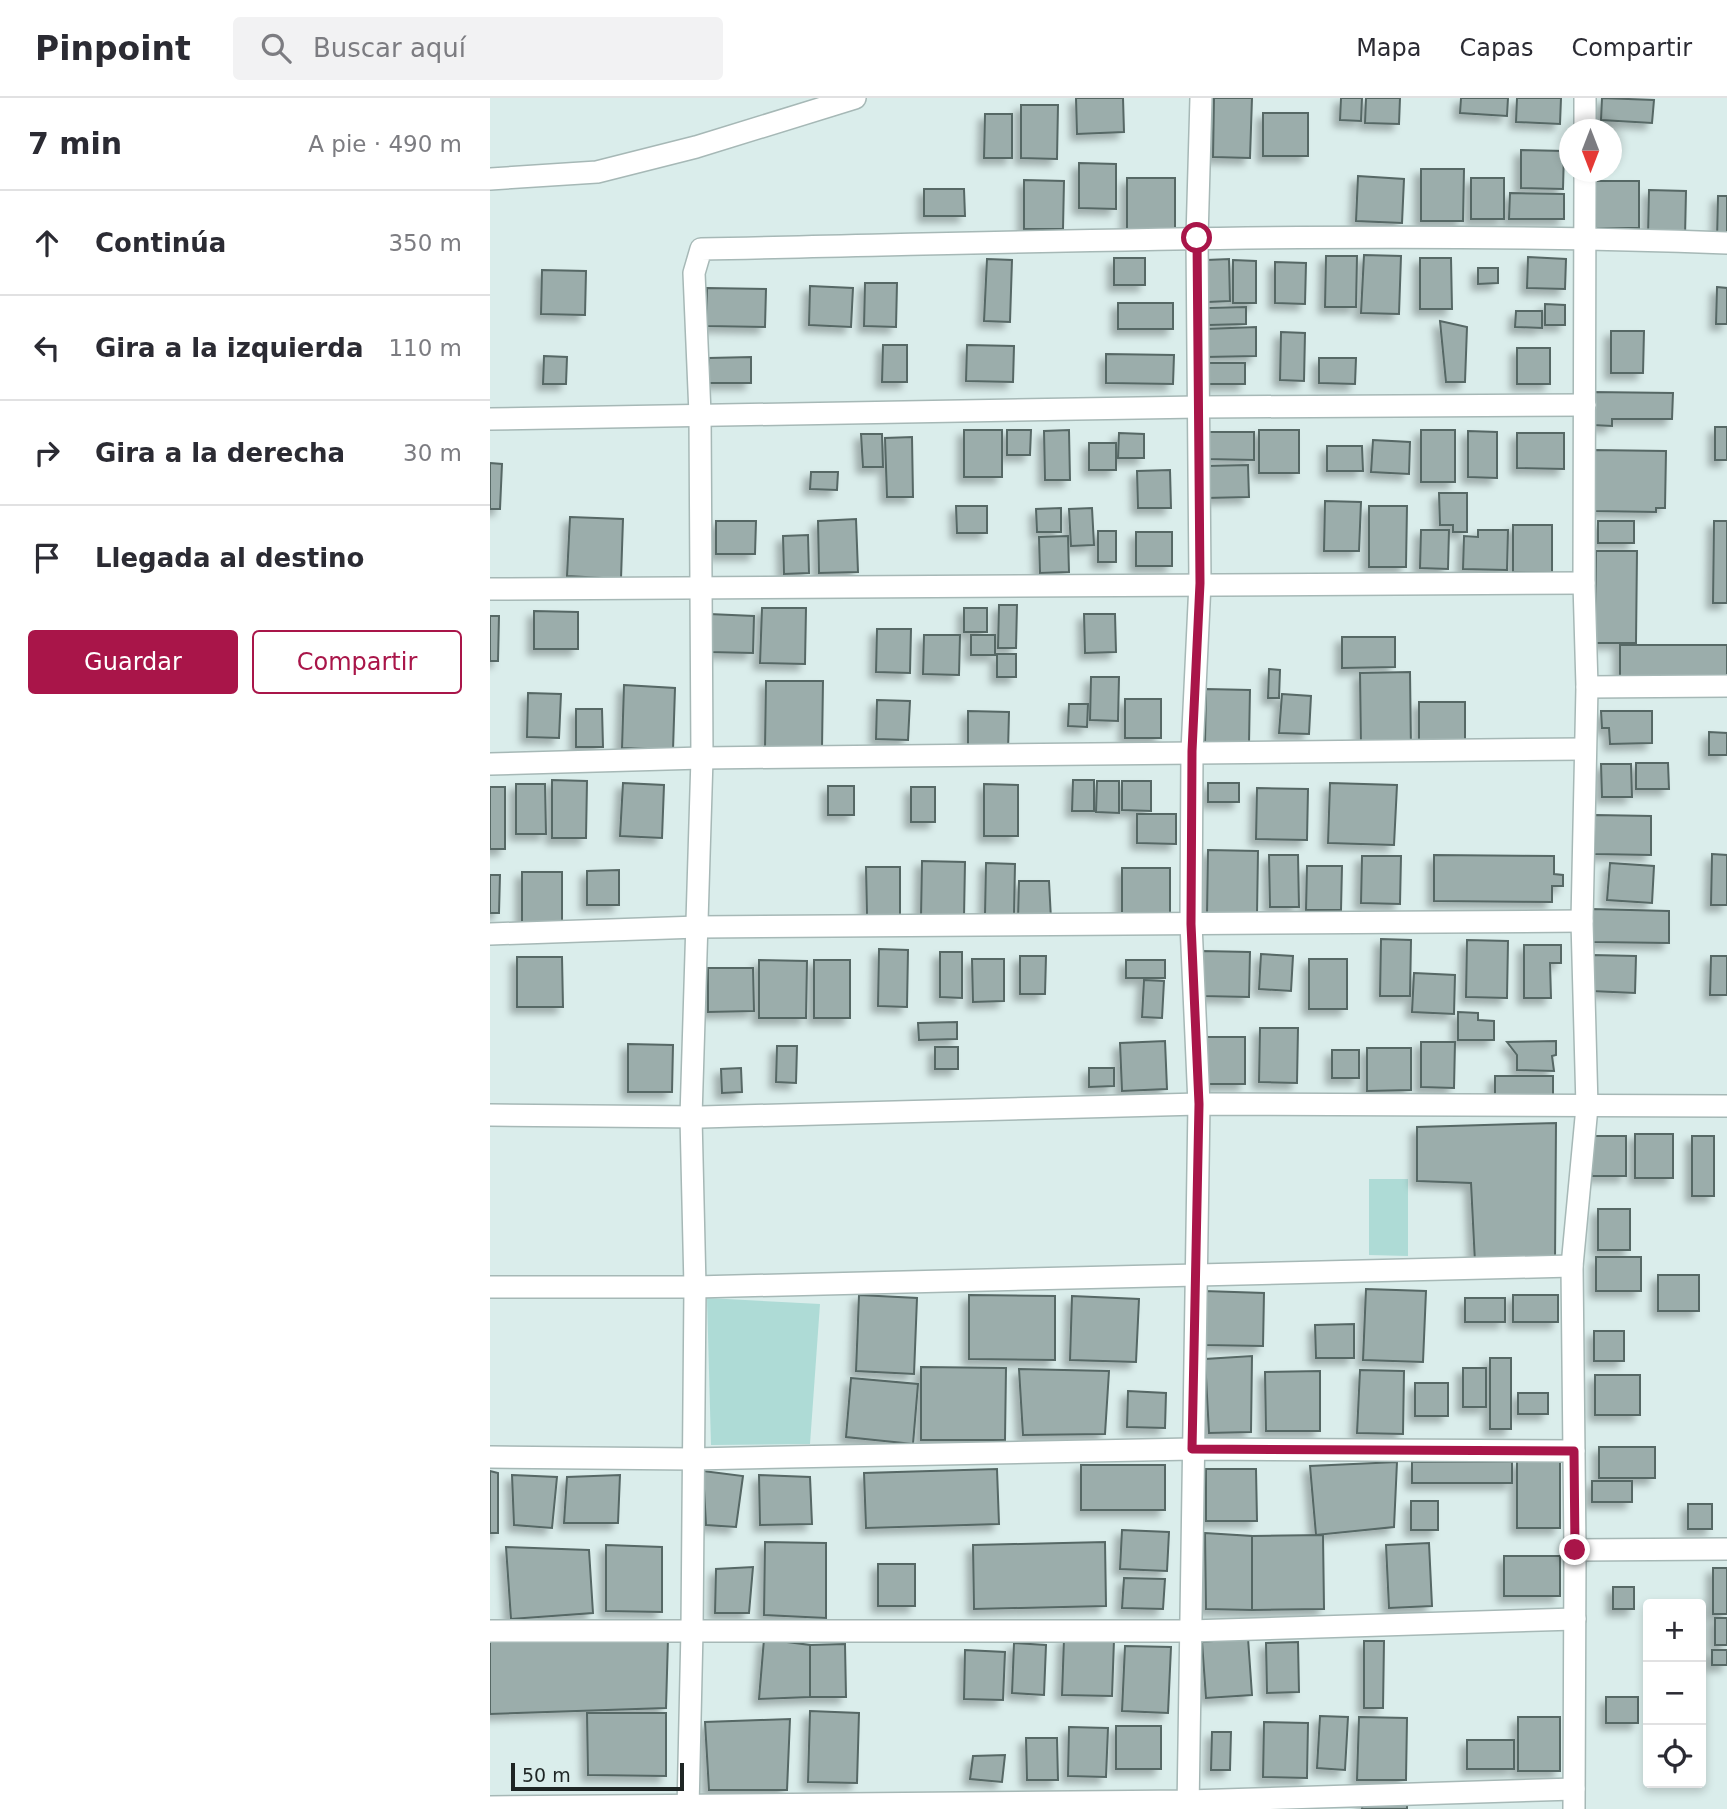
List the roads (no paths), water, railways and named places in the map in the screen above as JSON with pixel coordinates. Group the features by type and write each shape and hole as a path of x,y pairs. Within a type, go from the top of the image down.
{"street":[{"path":"490,179 597,172 696,147 855,98"},
{"path":"1188,1805 1199,1104 1191,924 1192,751 1200,583 1197,238 1201,98"},
{"path":"1585,98 1585,119"},
{"path":"490,1807 1188,1805 1574,1799 1572,1266 1587,1107 1583,921 1587,687 1584,583 1585,182"},
{"path":"689,1807 695,1287 691,1117 702,758 700,414 694,273 701,249 1197,238 1585,238 1727,243"},
{"path":"490,419 1199,407 1585,405"},
{"path":"490,589 1200,583 1584,583"},
{"path":"1587,687 1727,686"},
{"path":"490,764 1192,751 1584,749"},
{"path":"490,934 698,927 1583,921"},
{"path":"490,1115 691,1117 1199,1104 1727,1106"},
{"path":"490,1287 695,1287 1572,1266"},
{"path":"490,1457 692,1459 1192,1449 1574,1451"},
{"path":"1575,1550 1727,1549"},
{"path":"490,1631 1190,1631 1575,1619"}]}
